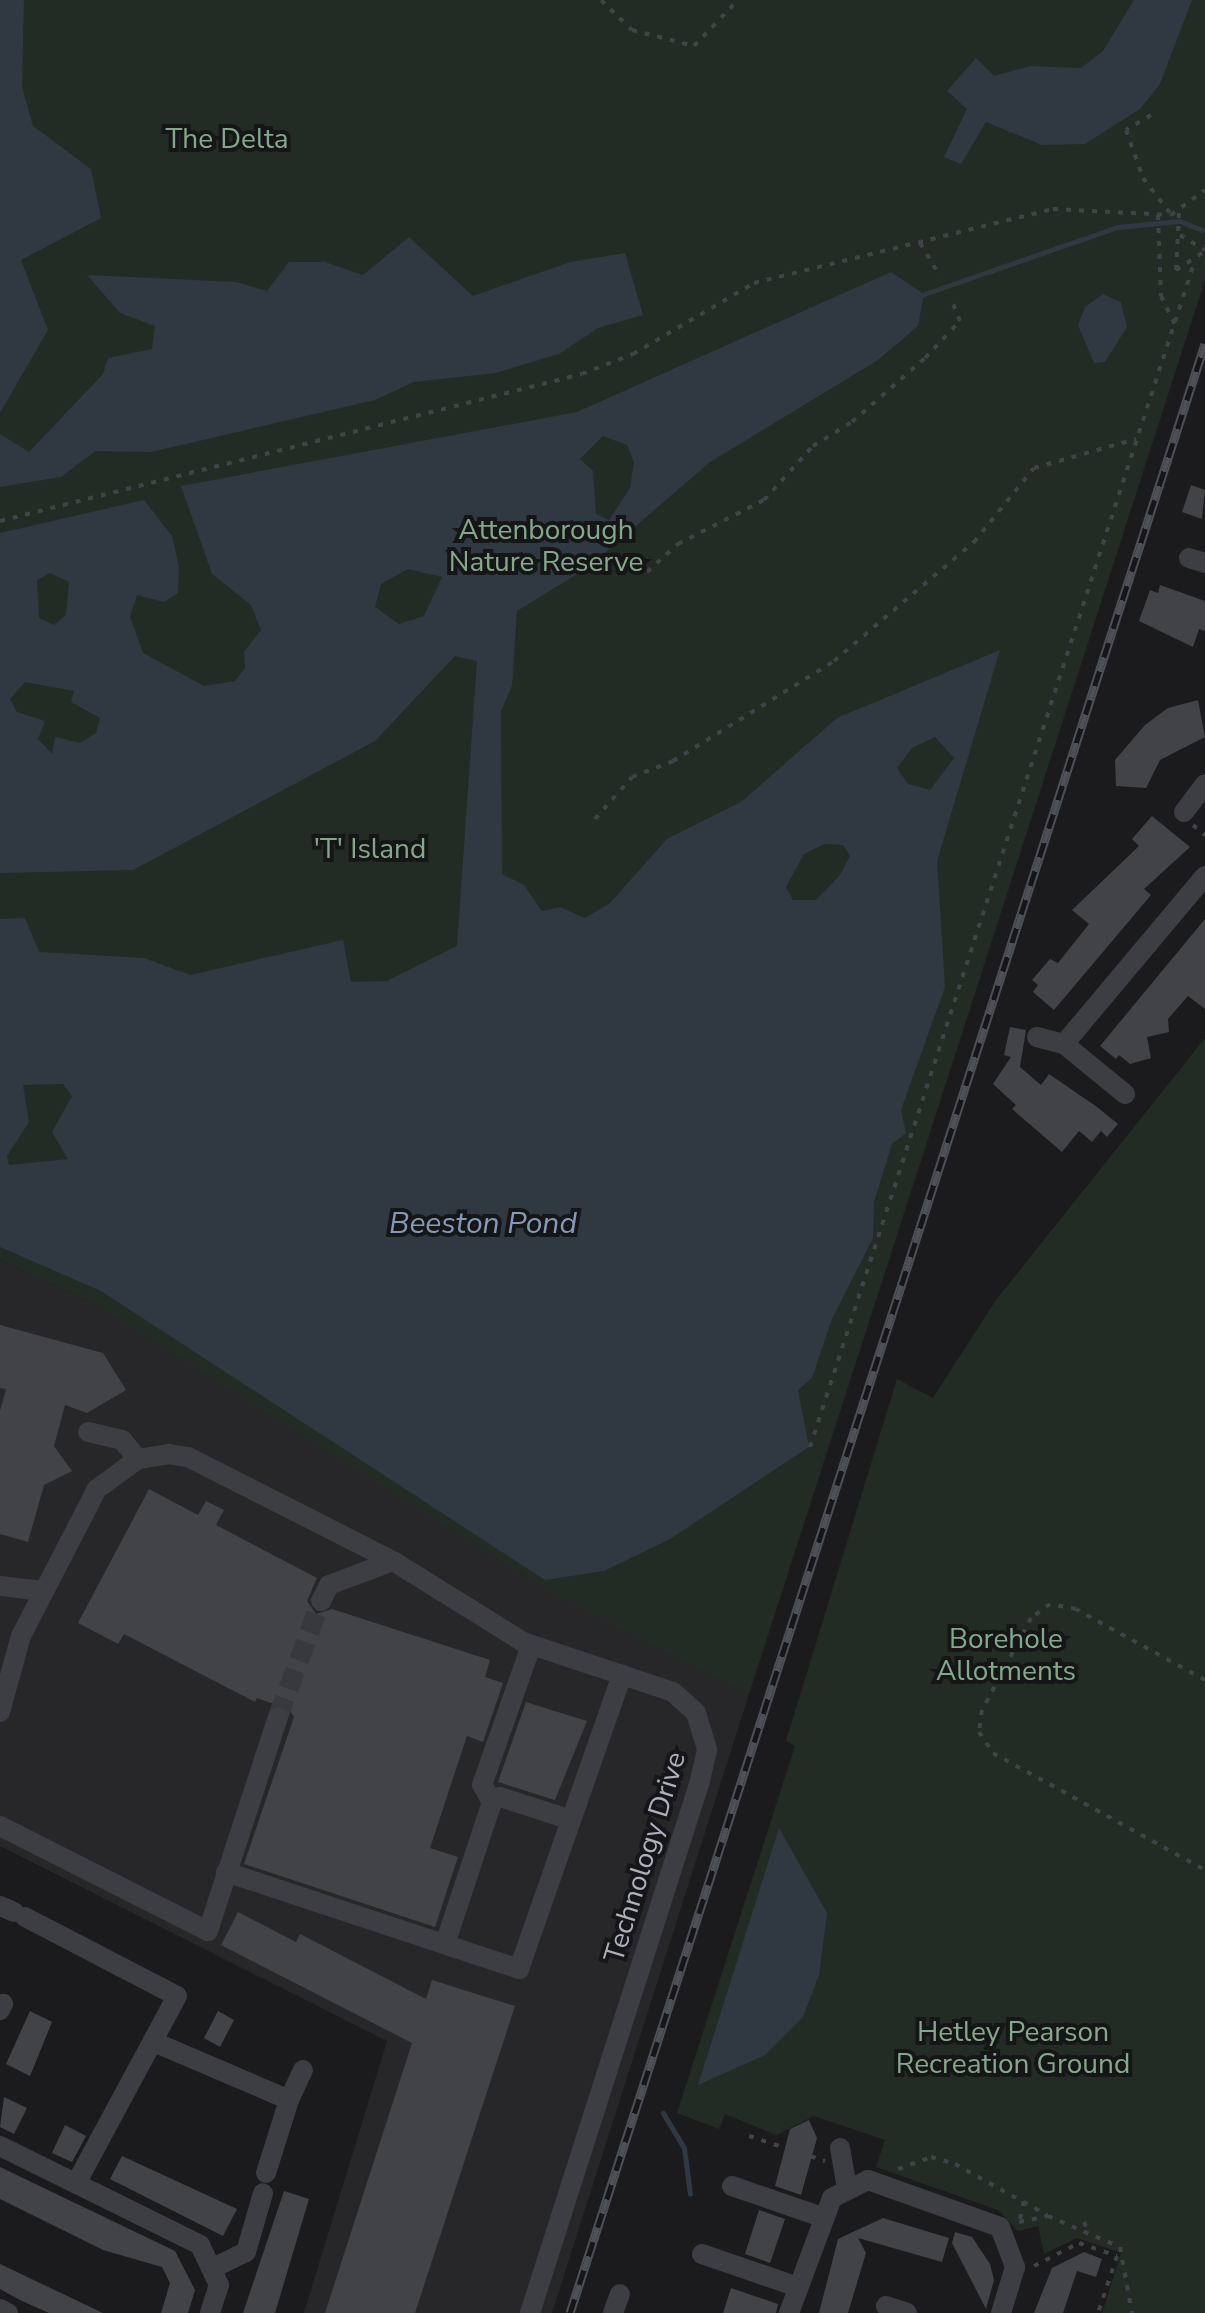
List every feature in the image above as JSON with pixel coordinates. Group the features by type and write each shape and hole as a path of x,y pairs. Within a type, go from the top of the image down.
{"street":[{"path":"1184,812 1203,791"},
{"path":"1064,1044 1205,876"},
{"path":"1037,1038 1064,1044 1125,1094"},
{"path":"0,1712 12,1660 97,1489 138,1460 122,1440 88,1432"},
{"name":"Technology Drive","path":"138,1460 168,1454 207,1467 394,1562 532,1646 622,1675 686,1703 704,1729 708,1750 530,2313"},
{"path":"321,1601 329,1585 394,1562"},
{"path":"0,1586 44,1592"},
{"path":"492,1802 482,1786 532,1646"},
{"path":"226,1872 519,1969 622,1675"},
{"path":"0,1826 208,1931 278,1717"},
{"path":"445,1944 492,1802 500,1797 571,1820"},
{"path":"13,1912 176,1996 77,2182"},
{"path":"154,2042 290,2100"},
{"path":"215,2267 246,2252 290,2100 304,2070"},
{"path":"0,2146 200,2245 215,2267 219,2285 210,2313"},
{"path":"789,2313 843,2167 1000,2227 1002,2238 1011,2245 1015,2267 1001,2313"},
{"path":"732,2186 822,2217"},
{"path":"702,2254 798,2287"},
{"path":"886,2306 907,2313"},
{"path":"0,2310 8,2313"}],"path":[{"path":"600,0 632,30 694,46 738,0"},
{"path":"1151,115 1126,130 1144,178 1171,215"},
{"path":"0,521 582,374 633,354 754,284 1053,209 1179,215 1205,190"},
{"path":"1158,214 1158,273 1175,326"},
{"path":"1179,215 1176,270 1205,250 1180,235"},
{"path":"920,243 940,276"},
{"path":"810,1447 878,1253 1195,260"},
{"path":"647,572 678,544 764,500 813,446 852,422 925,358 960,322 950,299"},
{"path":"595,819 632,777 673,761 834,661 974,542 1034,468 1136,440"},
{"path":"1205,1680 1076,1609 1050,1604 1031,1618 982,1710 979,1732 993,1753 1205,1870"},
{"path":"749,2136 843,2167"},
{"path":"884,2182 903,2166 930,2158 1120,2248 1132,2313"},
{"path":"1019,2222 1024,2200"},
{"path":"1002,2238 1019,2222 1048,2216"},
{"path":"1084,2222 1088,2232"},
{"path":"1015,2267 1033,2267 1079,2243 1116,2256 1098,2313"}],"shaded area":[{"path":"0,1260 99,1306 749,1694 552,2313 304,2313 387,2041 0,1846"}],"green space":[{"name":"Attenborough Nature Reserve","path":"0,0 1205,0 1205,280 749,1694 549,1591 99,1306 0,1260"},
{"path":"1205,1038 1205,2313 1102,2313 1121,2253 1077,2238 1044,2254 1038,2226 1018,2231 998,2210 876,2167 885,2140 814,2116 776,2135 725,2114 719,2129 677,2113 795,1746 786,1741 897,1379 933,1398 996,1300"}],"water":[{"path":"0,0 24,0 22,87 33,126 91,169 101,218 21,260 48,330 0,413"},
{"path":"1134,0 1192,0 1160,84 1140,109 1085,144 1042,145 986,122 961,164 944,157 967,109 947,91 976,58 994,76 1030,66 1081,68 1103,51"},
{"path":"409,237 473,296 570,262 625,253 643,315 598,328 559,354 495,373 414,382 375,400 151,452 95,451 61,477 0,487 0,434 29,452 103,374 108,358 152,349 155,326 120,313 87,275 236,282 267,291 289,262 325,262 363,275"},
{"name":"Beeston Pond","path":"891,272 924,294 918,326 878,360 710,462 587,568 517,611 512,686 501,711 502,874 524,885 542,911 560,907 585,918 610,903 667,839 741,802 837,718 1000,650 937,861 945,987 901,1110 906,1133 892,1144 874,1202 873,1238 832,1319 812,1378 798,1390 809,1447 670,1539 604,1571 545,1580 101,1291 0,1247 0,919 25,918 39,952 144,958 190,975 343,940 351,982 387,981 457,946 477,661 455,656 375,741 133,870 0,873 0,533 144,500 172,536 179,567 178,593 164,602 137,595 130,617 143,653 204,686 235,681 245,668 244,652 261,630 251,605 212,574 181,486 577,412","holes":["603,436 627,445 634,462 630,488 609,520 596,514 593,471 580,459","408,569 442,577 424,616 399,624 375,607 381,584","50,573 69,582 66,615 54,625 39,618 37,580","25,682 74,691 71,702 100,718 96,733 80,743 55,737 52,754 38,739 45,721 17,712 10,699","935,737 954,758 930,790 908,784 897,768 912,748","824,844 843,845 850,856 840,875 816,900 793,900 786,887 804,854","63,1084 72,1096 52,1132 68,1159 9,1165 7,1156 29,1122 23,1085"]},
{"path":"1103,294 1121,302 1127,327 1105,362 1094,363 1078,325 1085,307"},
{"path":"779,1828 827,1913 819,1975 803,2017 765,2055 698,2085"}],"building":[{"path":"1191,485 1205,490 1202,519 1182,512"},
{"path":"1160,585 1205,601 1205,631 1199,629 1193,647 1139,621 1150,590 1158,593"},
{"path":"1198,700 1205,737 1160,760 1146,788 1116,786 1115,760 1145,725 1168,708"},
{"path":"1152,816 1190,847 1144,889 1151,895 1054,1010 1033,992 1038,985 1032,980 1050,959 1058,963 1089,924 1072,910 1139,846 1132,839"},
{"path":"1205,919 1205,1009 1188,996 1168,1019 1169,1032 1147,1037 1151,1058 1130,1064 1119,1055 1116,1059 1100,1046"},
{"path":"1010,1027 1026,1030 1020,1067 1041,1085 1049,1074 1097,1107 1118,1124 1107,1137 1101,1131 1092,1142 1079,1131 1062,1152 1012,1109 1016,1105 993,1084 1011,1057 1004,1055"},
{"path":"0,1325 103,1353 126,1390 87,1413 65,1405 54,1446 72,1471 44,1485 28,1542 0,1534 0,1411 6,1389 0,1388"},
{"path":"149,1489 198,1515 206,1501 224,1510 216,1525 317,1578 307,1601 316,1614 332,1609 490,1660 485,1677 503,1683 483,1742 467,1736 430,1848 458,1857 435,1927 244,1864 294,1717 289,1709 257,1698 255,1702 124,1634 118,1644 78,1623"},
{"path":"526,1702 587,1721 555,1800 498,1782"},
{"path":"238,1912 296,1942 300,1934 426,1999 432,1980 515,2006 415,2313 325,2313 412,2043 221,1945"},
{"path":"30,2011 52,2022 30,2076 6,2064"},
{"path":"218,2011 234,2020 220,2047 204,2038"},
{"path":"4,2097 27,2108 14,2134 0,2127"},
{"path":"809,2120 817,2138 801,2195 775,2186 790,2129"},
{"path":"65,2125 86,2136 72,2162 52,2153"},
{"path":"122,2156 237,2209 223,2236 110,2179"},
{"path":"0,2167 175,2251 195,2290 188,2313 161,2313 170,2283 162,2267 103,2250 0,2199"},
{"path":"284,2191 309,2199 275,2313 243,2313"},
{"path":"759,2210 785,2219 770,2263 745,2254"},
{"path":"883,2218 949,2238 942,2262 858,2238 866,2253 848,2313 819,2313 838,2239"},
{"path":"955,2232 972,2237 990,2264 994,2280 986,2309 952,2243"},
{"path":"1084,2252 1102,2259 1096,2277 1077,2271 1063,2313 1034,2313 1052,2268"},
{"path":"0,2264 103,2313 49,2313 20,2300 0,2289"},
{"path":"731,2288 778,2304 776,2313 723,2313"}],"waterway":[{"path":"924,294 1117,227 1180,221 1202,230"},
{"path":"663,2113 684,2148 690,2194"}],"tunnel":[{"path":"278,1717 321,1601"}],"railway":[{"path":"570,2313 1205,344"}],"park label":[{"name":"The Delta","path":"227,139"},
{"name":"'T' Island","path":"370,849"},
{"name":"Borehole Allotments","path":"1006,1655"},
{"name":"Hetley Pearson Recreation Ground","path":"1013,2048"}]}
